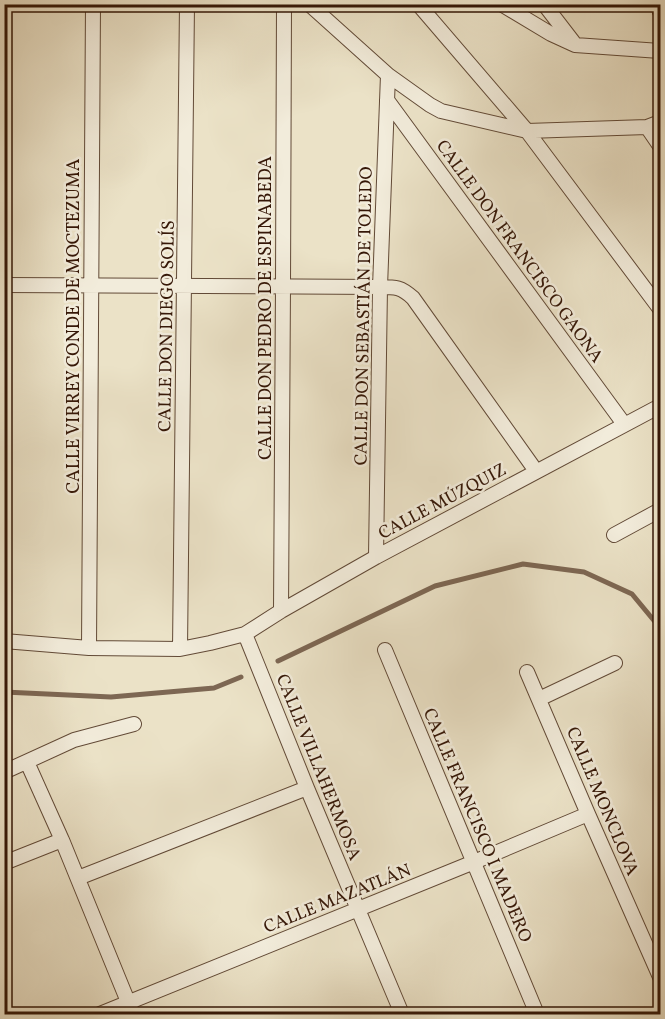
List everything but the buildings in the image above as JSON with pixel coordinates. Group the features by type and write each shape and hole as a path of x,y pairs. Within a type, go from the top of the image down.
{"street":[{"name":"CALLE VIRREY CONDE DE MOCTEZUMA","path":"89,648 93,4"},
{"name":"CALLE DON DIEGO SOLÍS","path":"180,649 188,4"},
{"name":"CALLE DON PEDRO DE ESPINABEDA","path":"281,611 284,4"},
{"path":"309,4 388,75 441,111 527,131 647,127 660,122"},
{"path":"418,4 527,131 660,309"},
{"path":"501,4 551,34 575,45 660,51"},
{"path":"544,4 575,45"},
{"path":"658,4 660,12"},
{"name":"CALLE DON SEBASTIÁN DE TOLEDO","path":"376,557 380,286 388,75"},
{"name":"CALLE DON FRANCISCO GAONA","path":"387,100 624,424"},
{"path":"647,127 660,146"},
{"path":"4,285 396,287 413,298 536,471"},
{"name":"CALLE MÚZQUIZ","path":"4,641 89,648 180,649 245,634 376,557 660,406"},
{"path":"614,535 660,510"},
{"name":"CALLE VILLAHERMOSA","path":"245,634 402,1014"},
{"name":"CALLE FRANCISCO I MADERO","path":"385,650 537,1014"},
{"path":"539,699 615,663"},
{"name":"CALLE MONCLOVA","path":"527,672 660,977"},
{"path":"4,772 82,738 134,724"},
{"path":"27,762 78,878 130,1009"},
{"path":"78,878 307,788"},
{"name":"CALLE MAZATLÁN","path":"100,1014 130,1009 359,909 588,814"},
{"path":"4,863 62,840"}],"waterway":[{"path":"278,661 435,586 523,564 584,572 632,594 660,630"},
{"path":"4,692 111,697 214,688 241,677"}]}
